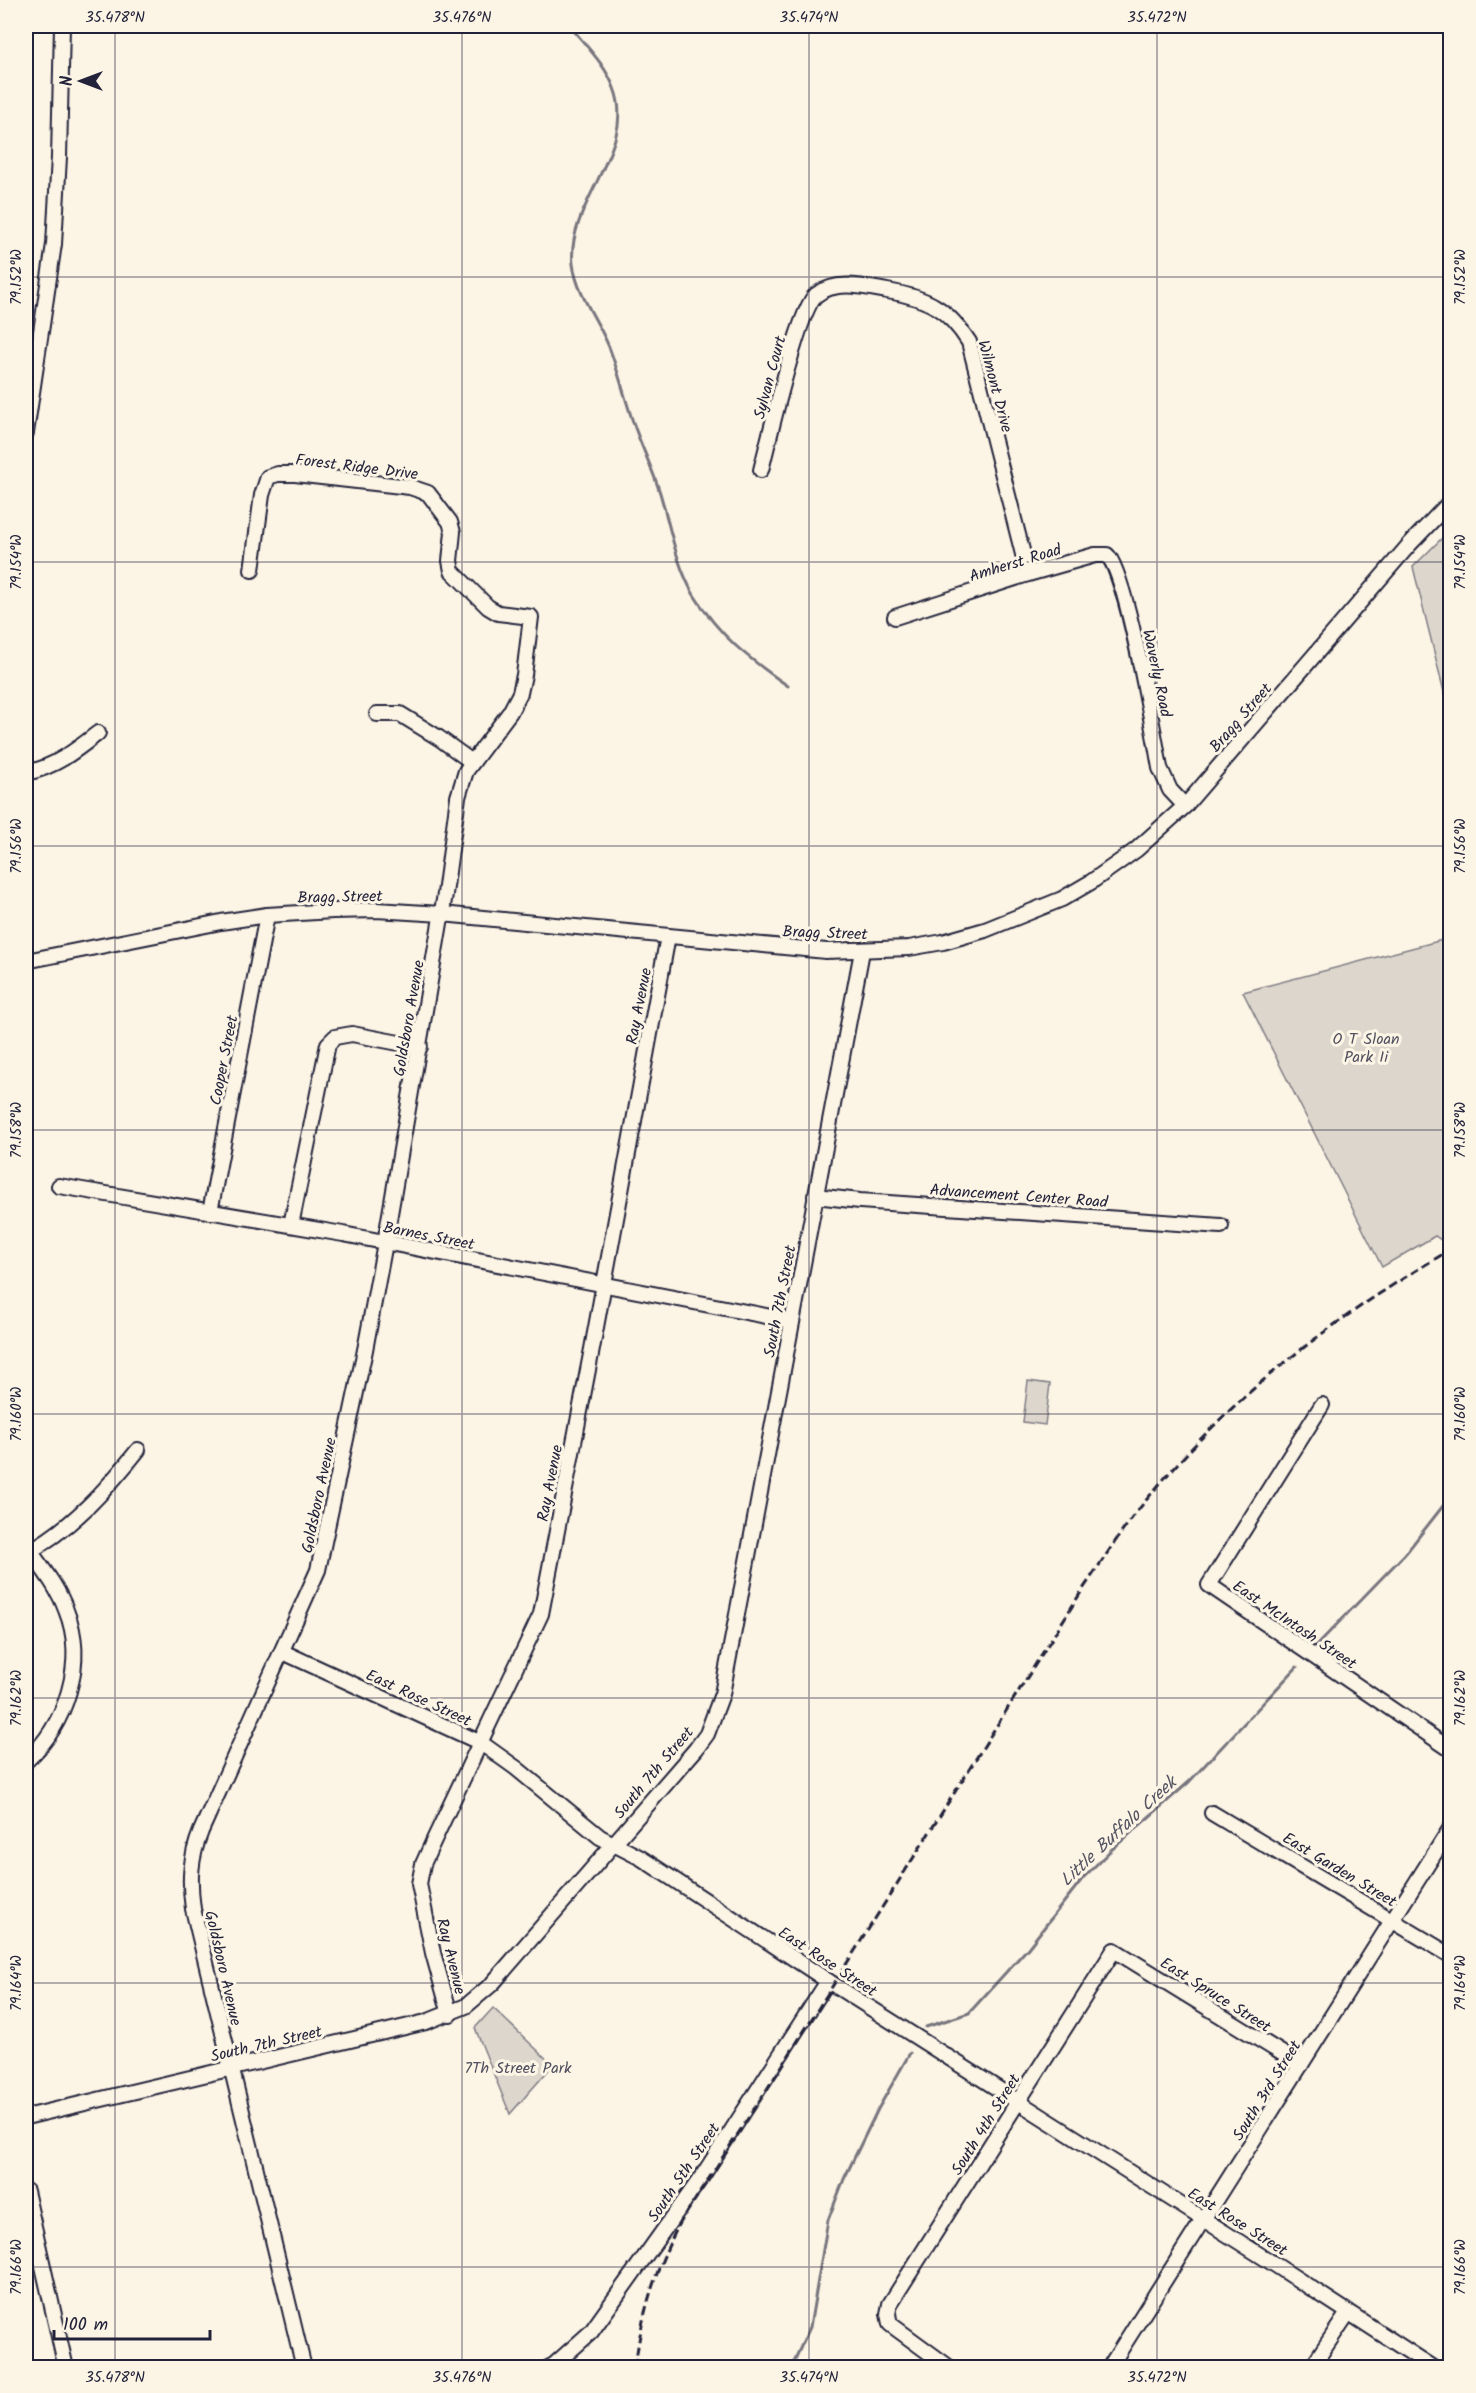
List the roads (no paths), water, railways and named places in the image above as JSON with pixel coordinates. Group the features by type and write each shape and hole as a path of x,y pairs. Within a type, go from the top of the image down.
{"street":[{"path":"26,433 54,244 59,157 62,26"},
{"name":"Wilmont Drive","path":"815,296 833,287 855,286 907,294 935,305 956,321 969,342 1028,574"},
{"name":"Sylvan Court","path":"761,470 797,334 815,296"},
{"name":"Forest Ridge Drive","path":"252,570 261,495 268,477 278,474 295,474 410,487 428,493 450,522 453,532 450,561 452,571 488,607 498,613 531,617"},
{"name":"Bragg Street","path":"26,961 159,933 267,915 376,910 442,914 826,951 909,948 943,942 1019,918 1062,899 1108,870 1136,850 1185,806 1409,545 1450,502"},
{"name":"Amherst Road","path":"895,617 1095,555"},
{"name":"Waverly Road","path":"1095,555 1107,555 1116,566 1145,688 1160,768 1170,790 1185,806"},
{"name":"Goldsboro Avenue","path":"304,2367 193,1909 190,1883 191,1863 193,1850 213,1802 283,1652 318,1570 327,1537 385,1243 442,914 458,797 466,771 510,712 520,693 531,617"},
{"path":"377,714 400,714 472,762"},
{"path":"26,773 40,770 64,759 98,733"},
{"name":"Cooper Street","path":"210,1212 267,915"},
{"name":"Ray Avenue","path":"450,2014 433,1953 419,1884 420,1875 433,1842 541,1614 668,936"},
{"name":"South 7th Street","path":"26,2117 426,2022 466,2006 492,1984 696,1749 717,1712 722,1694 862,951"},
{"path":"291,1225 328,1044 335,1038 352,1034 420,1047"},
{"name":"Barnes Street","path":"60,1186 291,1225 792,1321"},
{"name":"Advancement Center Road","path":"815,1196 1221,1226"},
{"name":"East McIntosh Street","path":"1323,1405 1209,1585 1450,1749"},
{"path":"26,1761 50,1735 62,1711 70,1688 73,1662 72,1637 66,1610 51,1581 28,1552 68,1524 93,1502 138,1450"},
{"name":"East Rose Street","path":"283,1652 481,1743 516,1768 600,1837 640,1858 828,1981 1434,2367"},
{"name":"East Garden Street","path":"1212,1813 1450,1955"},
{"name":"South 3rd Street","path":"1109,2367 1450,1829"},
{"name":"East Spruce Street","path":"1114,1950 1301,2065"},
{"name":"South 4th Street","path":"950,2367 899,2333 888,2317 890,2304 1114,1950"},
{"name":"South 5th Street","path":"548,2367 554,2365 591,2332 706,2170 828,1981"},
{"path":"26,2191 66,2367"},
{"path":"1311,2367 1348,2313"}],"waterway":[{"path":"570,26 610,79 619,110 617,132 610,154 589,197 574,241 575,275 583,297 609,347 634,425 657,484 678,558 694,595 714,623 736,646 788,686"},
{"name":"Little Buffalo Creek","path":"1313,1649 1406,1553 1450,1497"},
{"name":"Little Buffalo Creek","path":"926,2027 969,2013 1028,1948 1083,1878 1110,1851 1189,1782 1297,1667"},
{"name":"Little Buffalo Creek","path":"791,2368 810,2327 828,2220 844,2179 878,2109 910,2053"}],"railway":[{"path":"635,2368 650,2293 663,2258 680,2223 782,2066 1083,1589 1127,1525 1177,1465 1247,1394 1324,1332 1450,1250"}],"park label":[{"name":"O T Sloan Park Ii","path":"1366,1047"},
{"name":"7Th Street Park","path":"518,2067"}]}
